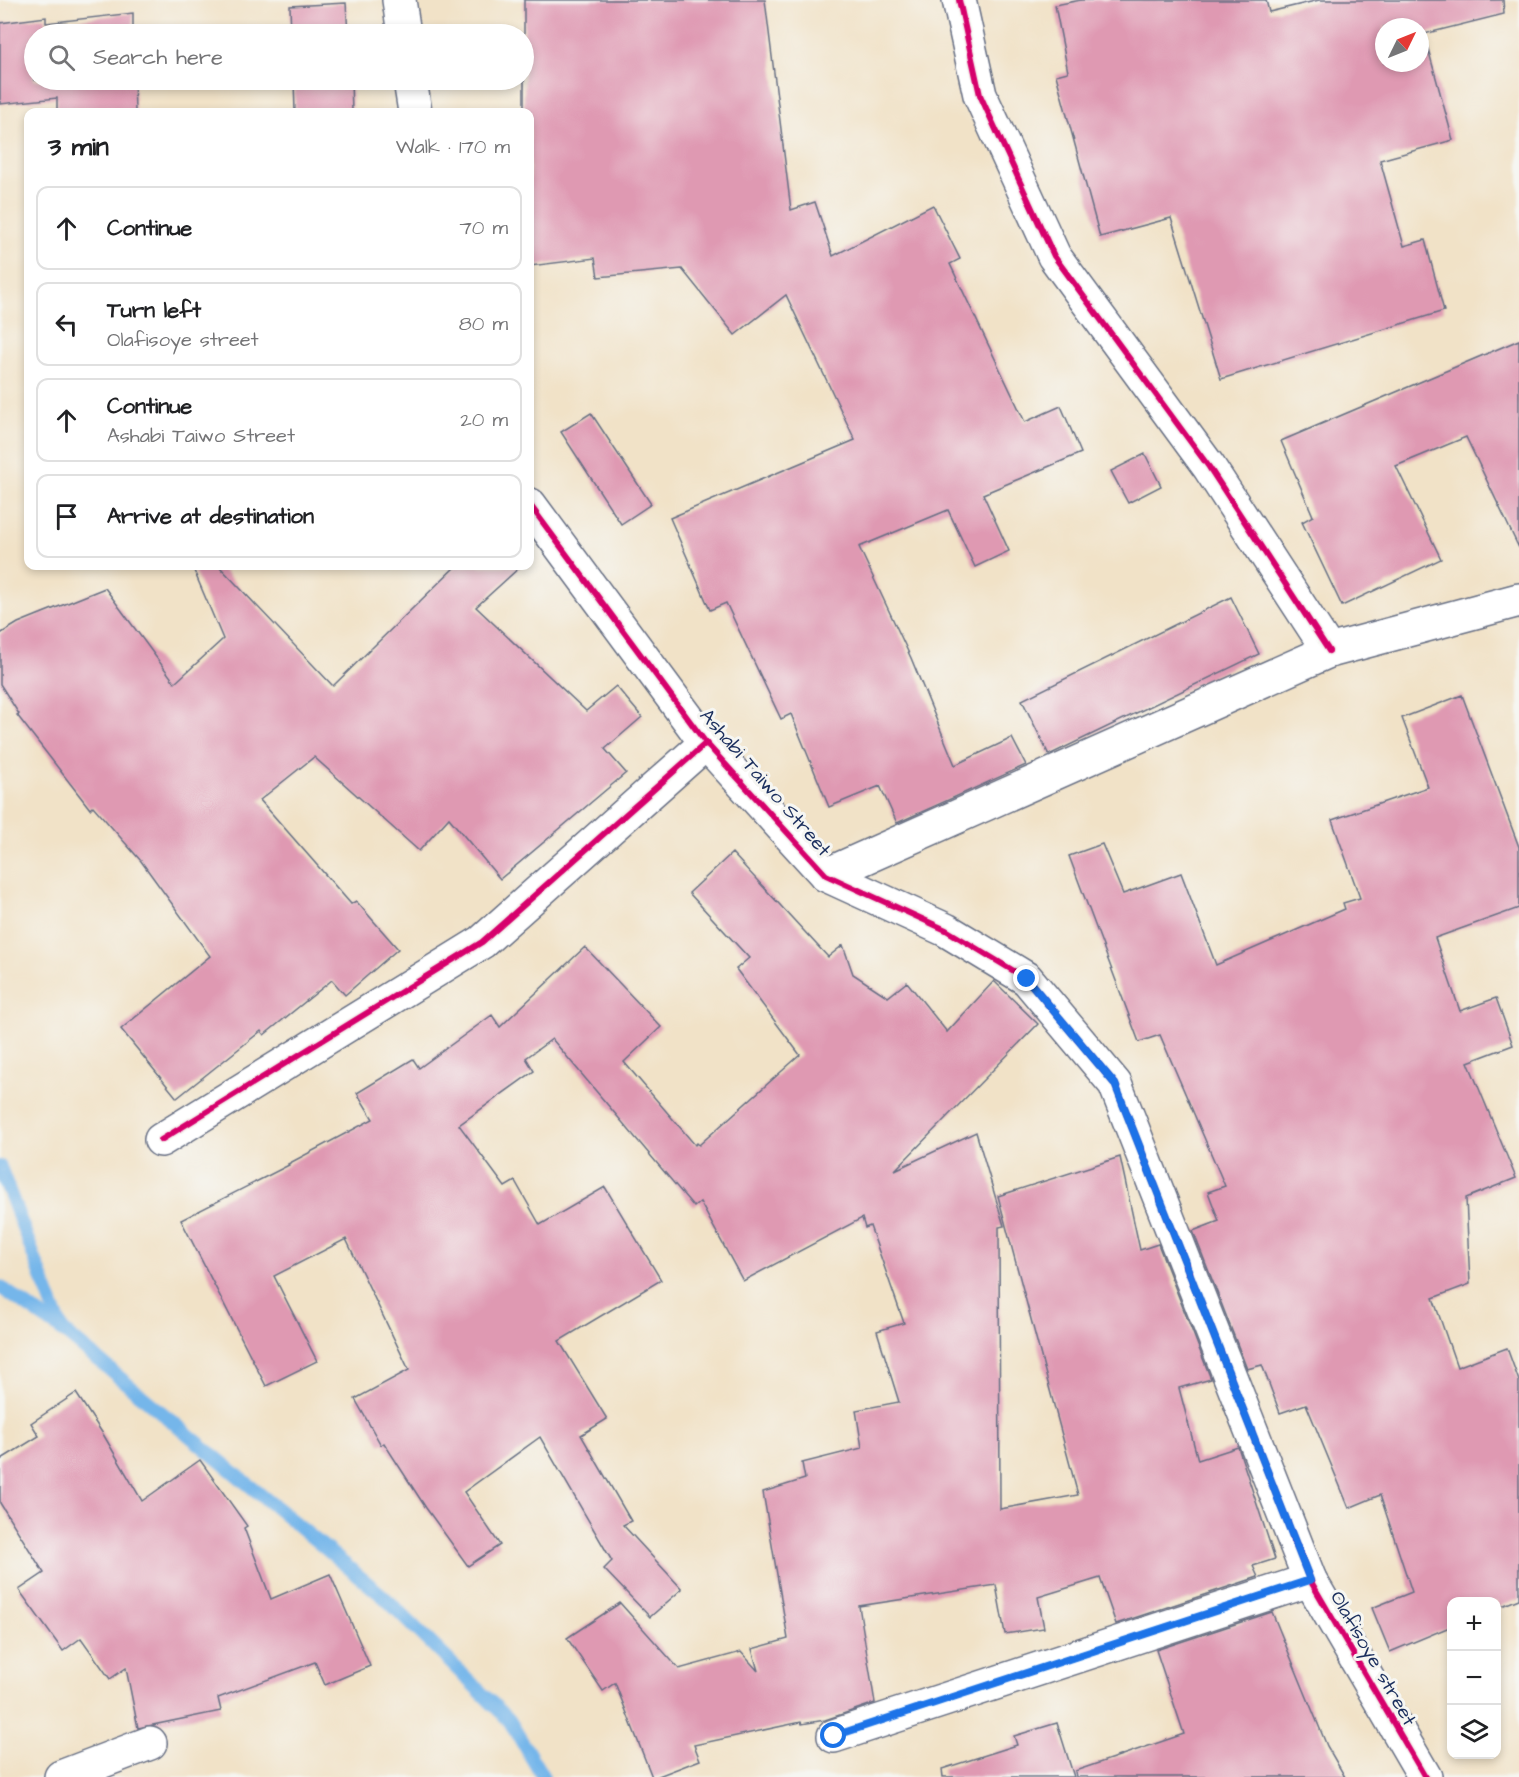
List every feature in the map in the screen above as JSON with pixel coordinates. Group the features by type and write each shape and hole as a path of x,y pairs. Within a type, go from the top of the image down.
{"street":[{"path":"399,0 403,24"},
{"path":"960,0 980,95 1054,256 1209,467 1329,651"},
{"path":"412,90 414,108"},
{"name":"Ashabi Taiwo Street","path":"534,510 706,743 826,875 946,930 1027,979 1115,1084"},
{"path":"826,875 1329,651 1519,600"},
{"path":"161,1140 482,942 706,743"},
{"name":"Olafisoye street","path":"1115,1084 1310,1580 1425,1777"},
{"path":"834,1736 1310,1580"},
{"path":"61,1777 150,1743"}],"building":[{"path":"524,0 765,0 791,210 815,202 833,256 933,205 960,259 950,264 1025,422 1061,406 1081,453 983,494 1009,551 975,567 948,510 859,547 911,658 955,765 1012,738 1026,765 897,823 880,786 829,807 791,714 781,719 726,603 710,610 670,518 855,440 786,295 735,335 682,269 598,277 595,258 534,266 534,108 524,108 524,90 534,90 534,24 524,24"},
{"path":"1081,0 1266,0 1269,12 1319,0 1503,0 1504,14 1429,33 1429,18 1375,18 1375,72 1429,72 1429,52 1453,140 1380,160 1404,246 1425,240 1444,311 1221,379 1171,218 1100,237 1056,75 1068,72 1055,5"},
{"path":"346,3 347,24 291,24 290,6"},
{"path":"133,13 133,24 24,24 24,90 134,90 135,108 57,108 57,98 0,104 0,23 46,17 46,23"},
{"path":"294,90 351,90 352,108 295,108"},
{"path":"1519,340 1519,548 1466,437 1396,466 1441,559 1342,606 1302,522 1313,516 1281,441"},
{"path":"591,413 651,504 621,524 561,432"},
{"path":"1145,454 1161,486 1128,503 1111,471"},
{"path":"194,570 223,570 333,686 452,570 517,570 476,607 586,711 616,686 642,717 605,749 626,773 500,879 449,818 419,851 314,757 260,800 351,904 356,901 398,949 345,995 332,980 264,1035 261,1031 177,1098 121,1029 210,956 141,861 93,806 90,809 17,715 19,714 0,684 0,634 18,623 105,588 175,683 223,639"},
{"path":"1231,597 1259,654 1049,755 1022,700"},
{"path":"1462,695 1519,847 1519,908 1435,938 1460,1011 1496,998 1513,1045 1468,1062 1516,1178 1466,1198 1470,1284 1433,1298 1457,1367 1507,1348 1519,1381 1519,1599 1501,1606 1501,1597 1447,1597 1447,1628 1390,1652 1372,1608 1412,1592 1380,1495 1349,1508 1306,1404 1280,1413 1262,1365 1247,1369 1193,1231 1219,1221 1208,1192 1225,1186 1160,1035 1139,1042 1069,856 1102,844 1123,894 1181,873 1216,965 1345,909 1343,903 1360,898 1332,820 1428,787 1402,718"},
{"path":"732,853 828,957 843,945 853,974 888,997 907,982 947,1032 994,981 1038,1024 895,1170 976,1132 1004,1226 999,1227 1000,1509 1078,1495 998,1196 1120,1157 1140,1250 1158,1244 1211,1379 1179,1388 1198,1460 1238,1447 1275,1559 1253,1566 1258,1577 1116,1624 1100,1578 1038,1597 1044,1628 1005,1634 996,1585 859,1606 875,1703 825,1720 802,1724 801,1722 694,1745 700,1760 652,1777 615,1683 603,1691 567,1638 620,1603 679,1669 741,1652 758,1671 752,1649 788,1639 763,1492 805,1479 802,1463 862,1448 856,1410 899,1402 877,1331 904,1323 870,1226 865,1228 862,1218 743,1281 700,1202 694,1207 552,1039 526,1058 534,1071 459,1125 505,1187 515,1181 540,1225 605,1187 661,1280 559,1341 607,1419 581,1435 631,1521 623,1525 682,1589 650,1617 604,1569 612,1561 540,1437 464,1492 500,1545 468,1566 426,1508 384,1443 381,1445 355,1399 409,1370 346,1239 274,1276 317,1361 266,1386 181,1220 373,1119 357,1093 413,1059 419,1068 492,1015 500,1027 585,947 661,1027 624,1062 695,1145 697,1143 699,1145 800,1055 736,969 749,958 689,893"},
{"path":"76,1393 142,1501 200,1460 247,1526 244,1528 271,1599 330,1574 370,1666 325,1685 315,1662 218,1698 221,1711 138,1728 126,1668 110,1679 81,1638 63,1651 19,1590 44,1573 0,1503 0,1460 39,1436 31,1423"},
{"path":"1272,1612 1327,1746 1345,1777 1076,1777 1075,1771 1184,1734 1156,1650"},
{"path":"1057,1723 1074,1777 943,1777 942,1769 1017,1745 1014,1736"}],"waterway":[{"path":"0,1167 62,1330"},
{"path":"0,1287 62,1330 384,1597 509,1720 543,1777"}],"cycle path":[{"path":"959,0 980,95 1054,256 1209,467 1329,651"},
{"path":"534,510 706,743 826,875 946,930 1027,979 1115,1084 1310,1580 1425,1777"},
{"path":"161,1140 482,942 706,743"}],"route":[{"path":"834,1736 1310,1580 1115,1084 1027,979"}]}
